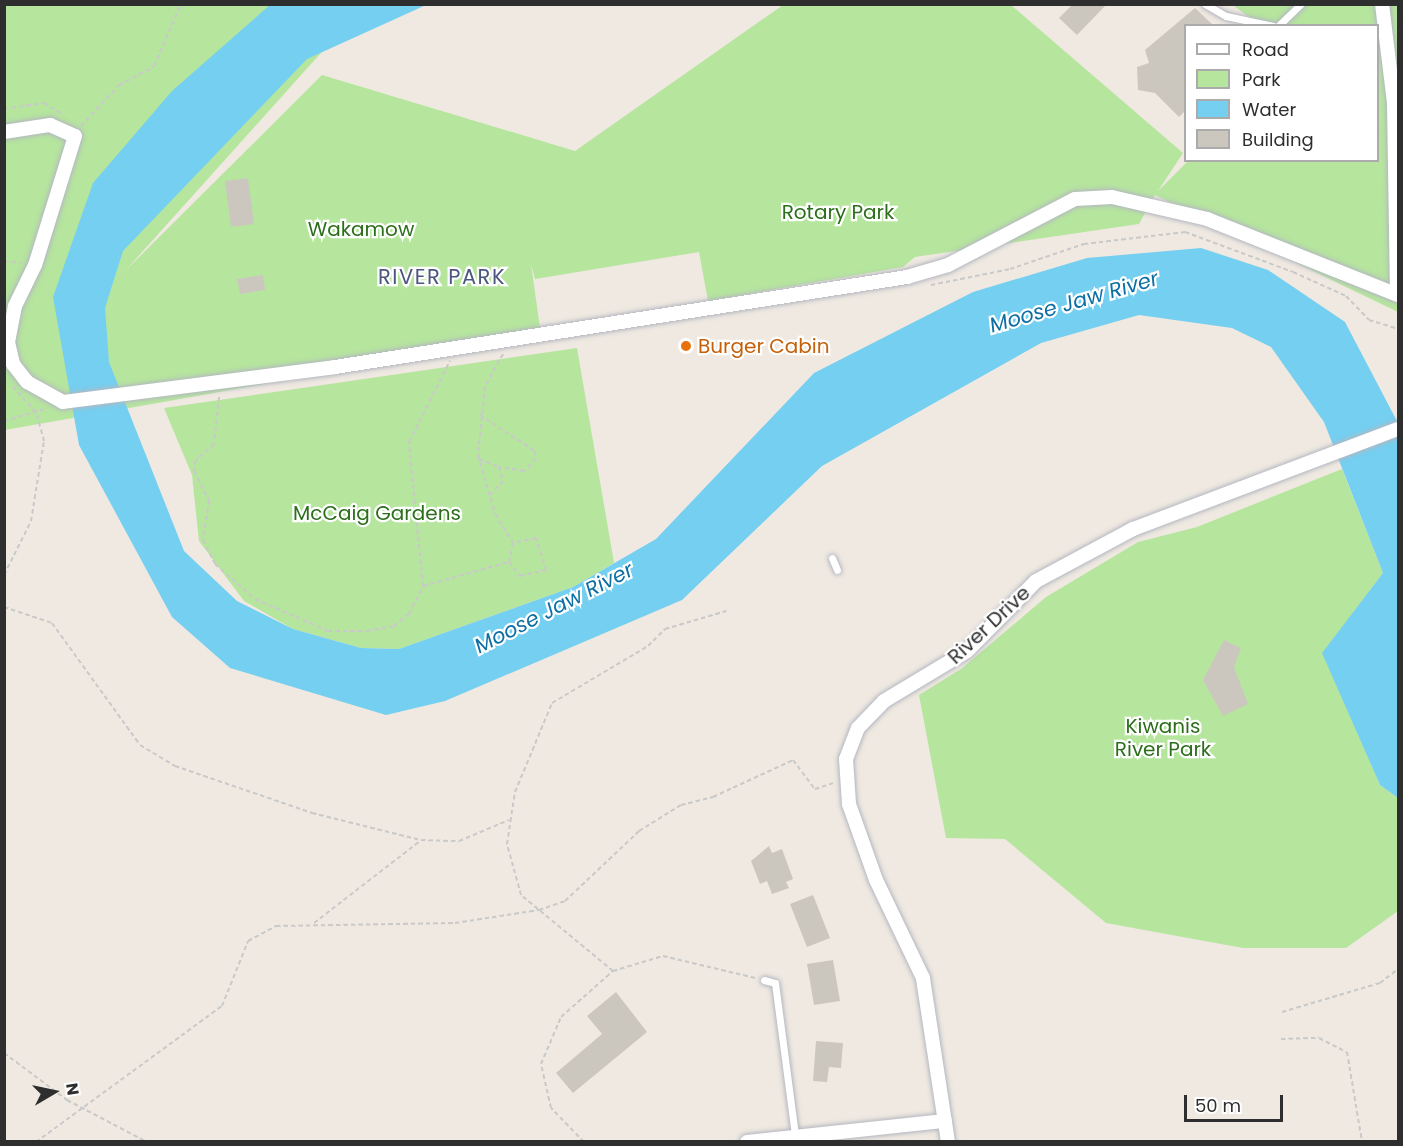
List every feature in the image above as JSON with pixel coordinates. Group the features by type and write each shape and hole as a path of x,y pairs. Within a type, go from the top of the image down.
{"street":[{"path":"4,132 50,125 74,134 35,266 15,306 8,342 13,364 58,401 336,367 907,277 948,265 1075,198 1112,197 1207,219 1398,295 1394,103 1382,4"},
{"name":"River Drive","path":"844,778 858,728 884,701 967,651 1036,581 1132,529 1398,429"},
{"path":"844,778 861,844 923,978 948,1142"},
{"path":"747,1142 795,1134 945,1121"}],"lane":[{"path":"1205,4 1226,16 1264,24"},
{"path":"1280,24 1301,4"},
{"path":"832,558 837,570"},
{"path":"764,980 775,983 795,1134"}],"path":[{"path":"4,108 44,103 64,115 74,134 90,111 119,85 154,66 181,4"},
{"path":"922,287 1010,268 1084,244 1185,232 1293,272 1346,296 1369,320 1398,329"},
{"path":"4,261 35,266"},
{"path":"493,355 515,351"},
{"path":"503,353 485,387 480,414 480,459 489,495 513,543 509,562"},
{"path":"439,363 461,360"},
{"path":"208,393 219,392 218,430 214,444 195,461 194,471 209,501 203,540 208,555 238,587 308,624 351,634 394,626 409,614 423,586 409,442 450,361"},
{"path":"4,421 48,408 58,401"},
{"path":"4,575 31,521 44,441 36,412"},
{"path":"480,414 535,452 536,459 524,471 480,459"},
{"path":"489,495 503,481 499,466"},
{"path":"509,562 520,576 546,570 536,538 513,543"},
{"path":"423,586 509,562"},
{"path":"4,607 52,623 140,745 175,766 312,813 421,840 459,841 509,820"},
{"path":"613,971 522,895 507,844 509,820 552,703 648,646 664,629 726,611"},
{"path":"36,1142 81,1106 222,1006 248,941 276,926 314,923 455,923 539,910 573,895 639,831 681,805 713,797 793,760 815,789 844,778"},
{"path":"314,923 421,840"},
{"path":"584,1142 551,1108 543,1053 561,1017 613,971 663,956 764,980"},
{"path":"1282,1012 1380,983 1398,969"},
{"path":"1281,1039 1319,1038 1347,1052 1362,1142"},
{"path":"4,1053 39,1083 147,1142"}],"green space":[{"name":"Wakamow","path":"5,5 364,5 125,271 322,75 575,151 783,5 1011,5 1183,153 1158,191 1187,162 1379,162 1379,24 1258,24 1233,5 1398,5 1398,312 1155,195 1139,224 915,257 903,267 708,301 699,252 535,279 531,264 541,335 5,430"},
{"name":"McCaig Gardens","path":"577,348 614,563 573,587 399,649 361,648 293,629 244,601 199,541 192,475 164,408"},
{"name":"Kiwanis River Park","path":"1342,469 1383,573 1323,653 1380,785 1398,798 1398,911 1346,948 1243,948 1106,923 1005,839 946,838 919,695 961,669 1046,597 1138,542 1197,527"}],"water":[{"name":"Moose Jaw River","path":"271,4 426,5 307,59 123,251 105,308 109,362 184,551 237,601 293,629 361,648 399,649 573,587 656,539 814,373 973,292 1087,258 1201,248 1268,270 1345,322 1398,423 1398,798 1380,785 1322,653 1383,573 1324,422 1271,347 1232,328 1139,315 1041,343 822,466 682,600 445,701 386,715 230,668 172,617 79,445 53,297 93,183 172,91"}],"building":[{"path":"1073,4 1107,4 1077,35 1059,18"},
{"path":"1195,8 1212,24 1184,24 1184,112 1179,117 1155,93 1138,90 1137,67 1149,63 1145,50"},
{"path":"248,178 254,224 231,227 225,181"},
{"path":"263,275 265,290 240,294 237,279"},
{"path":"1224,640 1241,648 1234,667 1248,704 1223,716 1203,680"},
{"path":"769,846 772,853 782,849 793,879 786,882 789,888 772,894 767,881 760,884 751,861"},
{"path":"813,895 830,938 807,947 790,904"},
{"path":"833,960 840,1001 814,1005 807,964"},
{"path":"616,992 647,1032 573,1093 556,1073 602,1034 587,1016"},
{"path":"816,1041 843,1043 841,1068 829,1067 827,1082 813,1081"}],"place":[{"name":"Burger Cabin","path":"686,346"}],"district":[{"name":"RIVER PARK","path":"442,277"}],"park label":[{"name":"Rotary Park","path":"838,212"}]}
